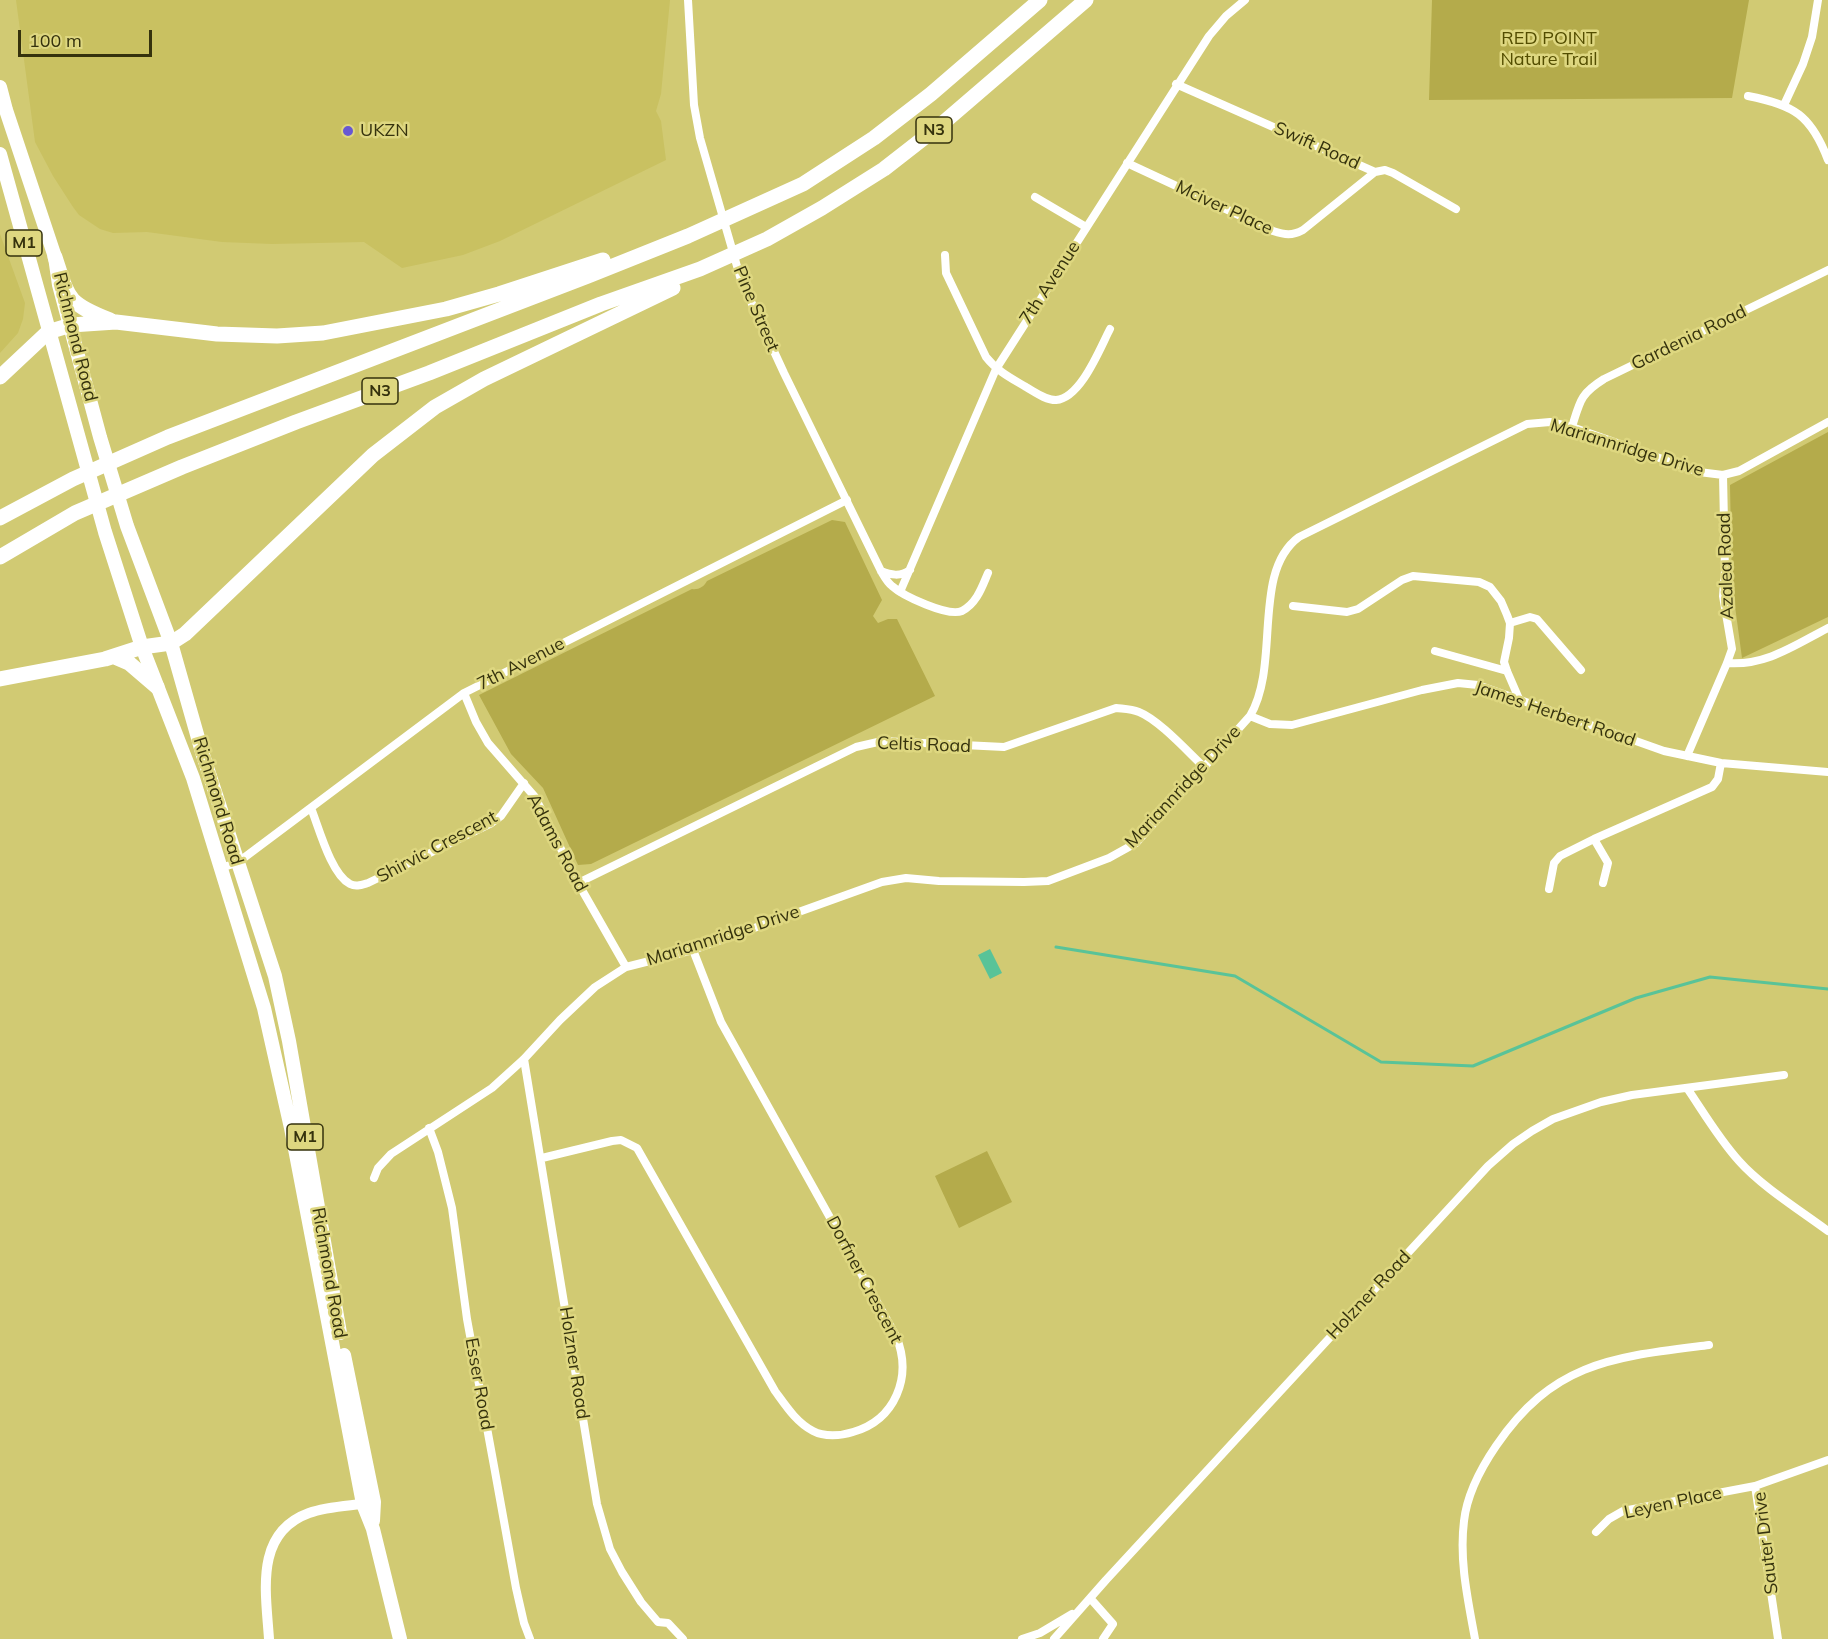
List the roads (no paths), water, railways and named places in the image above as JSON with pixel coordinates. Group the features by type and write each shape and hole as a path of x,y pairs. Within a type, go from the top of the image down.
{"highway":[{"name":"N3","path":"0,518 73,479 168,437 688,236 802,184 850,155 931,94 1040,0"},
{"name":"N3","path":"0,557 75,513 182,467 429,373 601,304 700,269 767,238 813,213 884,169 944,123 1086,0"},
{"name":"Richmond Road","path":"0,87 55,257 59,285 100,437 127,526 171,643 237,863 275,976 282,1004 368,1503"},
{"name":"Richmond Road","path":"0,154 105,532 142,648 193,778 264,1008 291,1128 373,1529 400,1639"},
{"path":"0,377 48,332 71,325 116,322 217,334 277,336 323,333 446,309 520,288 672,234 688,236"},
{"path":"55,257 66,290 74,303 116,322"},
{"path":"0,679 115,657 142,648 171,643 185,633 372,454 435,407 484,379 671,289 700,269"},
{"path":"115,657 129,663 157,687"}],"street":[{"name":"Pine Street","path":"688,0 694,105 700,138 741,280 881,570 891,585 900,592"},
{"name":"7th Avenue","path":"900,592 996,369 1176,84 1217,25 1245,0"},
{"path":"1784,105 1803,64 1812,37 1818,0"},
{"name":"Swift Road","path":"1176,84 1375,172 1385,170 1393,173 1456,209"},
{"path":"1748,96 1784,105 1811,126 1820,137 1828,160"},
{"name":"Mciver Place","path":"1127,163 1273,231 1293,235 1303,230 1375,172"},
{"path":"1035,197 1086,227"},
{"path":"945,255 946,273 986,357 996,369 1048,399 1058,400 1074,391 1087,373 1110,329"},
{"name":"Gardenia Road","path":"1572,427 1585,392 1605,378 1828,270"},
{"name":"Mariannridge Drive","path":"374,1178 384,1160 492,1088 595,987 626,967 693,950 882,882 906,878 939,881 1036,882 1063,876 1119,854 1136,843 1250,716 1260,694 1266,670 1273,578 1277,564 1290,544 1299,537 1527,424 1550,422 1572,427 1699,472 1723,475 1739,471 1828,422"},
{"name":"Azalea Road","path":"1687,756 1732,649 1724,596 1723,475"},
{"name":"7th Avenue","path":"220,868 237,863 464,693 847,500"},
{"path":"881,570 900,575 910,570"},
{"path":"900,592 938,609 957,613 964,610 978,597 988,573"},
{"path":"1293,606 1353,611 1402,580 1413,576 1479,582 1490,587 1501,601 1510,623 1504,662 1520,701"},
{"path":"1510,623 1530,617 1537,619 1581,670"},
{"path":"1727,663 1744,664 1767,659 1828,628"},
{"path":"1435,651 1507,671"},
{"name":"James Herbert Road","path":"1250,716 1270,724 1292,724 1422,690 1458,683 1495,690 1520,701 1664,751 1721,763 1828,772"},
{"name":"Adams Road","path":"464,693 488,743 535,797 578,883 626,967"},
{"name":"Celtis Road","path":"578,883 856,747 870,743 882,741 1004,747 1116,708 1141,713 1204,767"},
{"path":"1549,889 1552,867 1557,859 1594,839 1712,787 1718,779 1721,763"},
{"name":"Shirvic Crescent","path":"311,808 336,871 344,880 359,886 490,824 501,816 524,783"},
{"path":"1594,839 1608,863 1603,883"},
{"name":"Dorfner Crescent","path":"542,1158 621,1140 637,1148 775,1391 799,1421 815,1432 832,1436 848,1434 876,1423 885,1413 901,1385 903,1368 899,1342 721,1022 693,950"},
{"name":"Holzner Road","path":"524,1059 542,1158 586,1441 603,1525 610,1549 641,1602 658,1622 668,1623 683,1639"},
{"name":"Holzner Road","path":"1022,1639 1040,1633 1078,1611 1473,1183 1513,1144 1532,1131 1575,1110 1632,1095 1784,1075"},
{"path":"1687,1088 1741,1163 1828,1231"},
{"name":"Esser Road","path":"429,1128 438,1152 452,1208 467,1319 516,1588 530,1639"},
{"path":"1474,1639 1463,1567 1464,1520 1472,1489 1484,1463 1507,1431 1528,1406 1560,1381 1594,1365 1639,1354 1709,1345"},
{"name":"Sauter Drive","path":"1778,1639 1755,1486 1828,1460"},
{"name":"Leyen Place","path":"1596,1532 1623,1511 1755,1486"},
{"path":"269,1639 267,1559 276,1537 287,1524 310,1512 368,1503"},
{"path":"1090,1598 1113,1624 1102,1639"},
{"path":"1054,1639 1078,1611"}],"waterway":[{"path":"1056,947 1235,976 1381,1062 1473,1066 1636,998 1710,977 1828,989"}],"place":[{"name":"UKZN","path":"348,131"}],"park label":[{"name":"RED POINT Nature Trail","path":"1549,49"}]}
